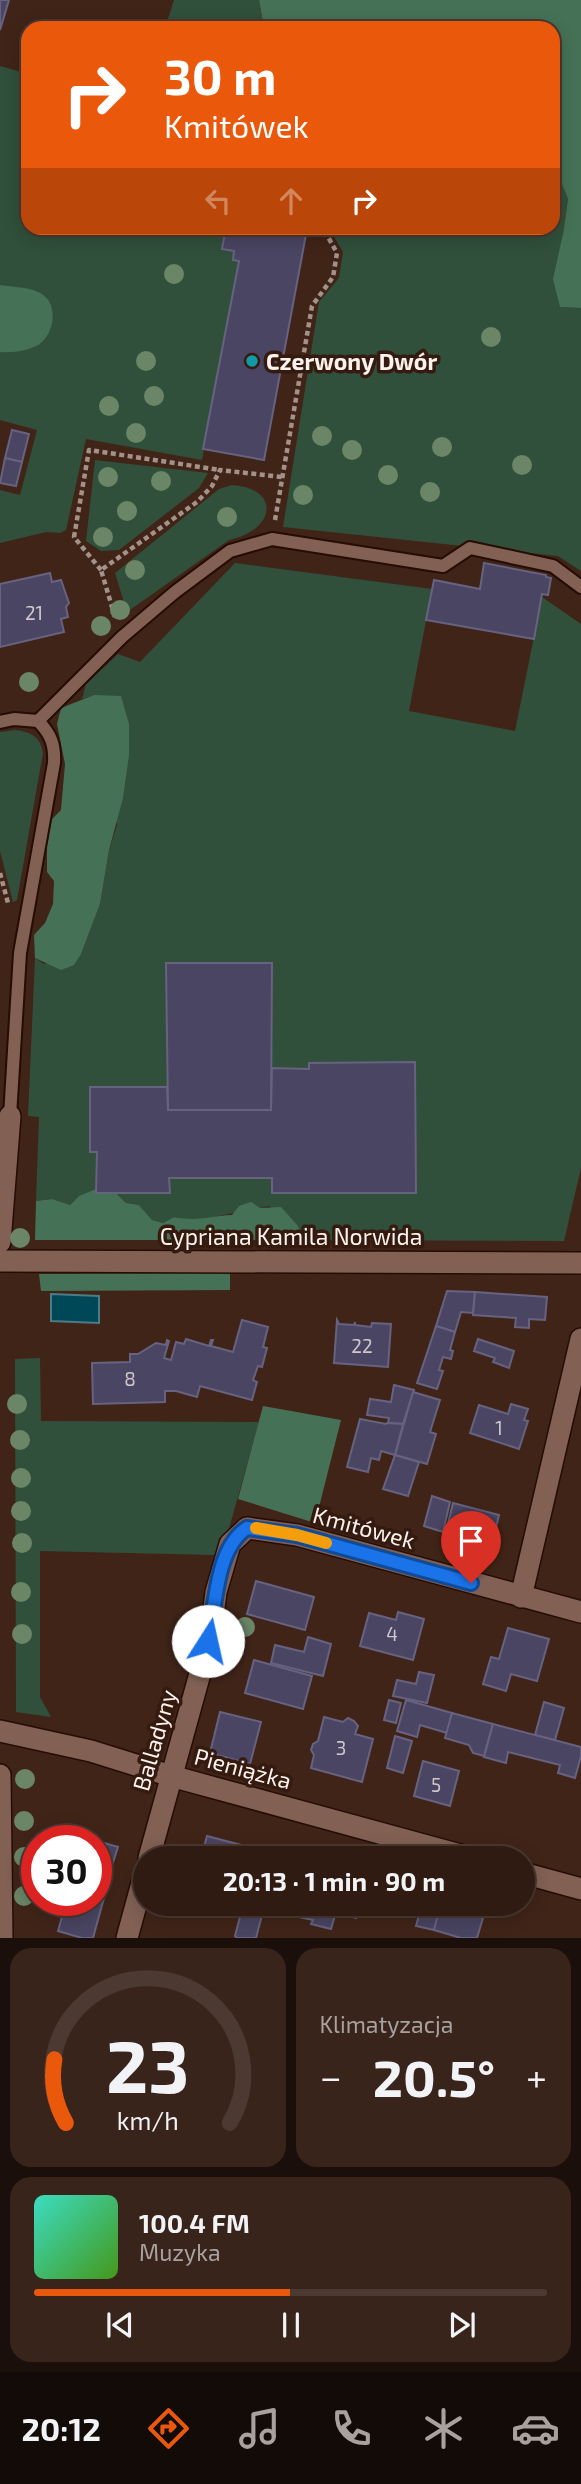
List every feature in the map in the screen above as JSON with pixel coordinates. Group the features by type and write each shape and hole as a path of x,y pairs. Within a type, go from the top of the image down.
{"street":[{"path":"0,1242 10,1116"},
{"name":"Cypriana Kamila Norwida","path":"0,1261 581,1262"},
{"path":"521,1597 581,1339"},
{"name":"Balladyny","path":"152,1846 204,1659 216,1592 230,1544 247,1528 255,1528"},
{"name":"Kmitówek","path":"255,1528 297,1535 581,1612"},
{"name":"Pieniążka","path":"0,1731 91,1751 171,1776 427,1846"},
{"path":"0,1775 2,1938"},
{"path":"535,1876 581,1889"},
{"path":"127,1938 133,1916"}],"lane":[{"path":"38,721 122,638 175,592 230,551 272,538 443,566 470,548 553,566 581,587"},
{"path":"0,722 14,719 38,721 50,736 55,749 20,953 10,1116"}],"path":[{"path":"272,538 312,306 333,278 337,253 327,235"},
{"path":"122,638 101,570 74,537 89,450 282,477"},
{"path":"101,570 197,502 212,485 219,470"}],"green space":[{"path":"174,0 259,0 263,21 167,21"},
{"path":"259,0 581,0 581,308 560,307 553,279 568,199 560,180 560,21 263,21"},
{"path":"0,66 21,72 21,235 225,235 222,248 234,251 233,260 239,261 202,460 86,439 66,530 0,543 0,490 20,495 37,430 0,420"},
{"path":"560,180 568,199 563,234 560,307 581,308 581,571 558,556 283,527 319,302 339,278 343,252 333,235 560,235"},
{"path":"0,285 34,290 49,301 53,315 50,330 42,342 33,348 0,352"},
{"path":"95,460 208,473 199,488 119,550 101,551 86,541"},
{"path":"232,485 248,488 259,494 267,511 263,520 256,528 229,540 127,612 115,573 219,489"},
{"path":"235,563 432,589 409,711 515,731 542,597 581,624 581,1168 564,1241 303,1240 298,1226 269,1206 194,1221 174,1217 163,1223 152,1220 139,1205 126,1203 115,1192 79,1196 70,1205 52,1199 36,1201 39,1117 28,1116 35,958 44,964 81,954 100,904 109,850 117,825 95,695 82,699 86,684 118,654 140,662"},
{"path":"94,695 121,696 129,724 129,755 123,798 109,850 100,904 81,954 74,965 61,970 35,958 34,935 45,923 53,904 54,881 47,872 47,846 52,819 61,810 65,764 57,724 61,708"},
{"path":"15,730 34,736 43,753 17,900 13,902 0,851 0,732"},
{"path":"101,1187 115,1192 126,1203 139,1205 152,1220 163,1223 174,1217 197,1219 232,1215 239,1206 251,1202 260,1208 281,1207 298,1226 303,1240 35,1240 36,1201 52,1199 70,1205 79,1196"},
{"path":"230,1273 230,1290 41,1291 39,1274"},
{"path":"40,1358 41,1421 259,1422 228,1532 214,1555 40,1551 40,1697 51,1717 16,1712 15,1359"},
{"path":"263,1406 341,1420 315,1523 238,1499"}],"water":[{"path":"51,1294 99,1296 99,1323 51,1321"}],"building":[{"path":"0,0 9,0 0,30"},
{"name":"Czerwony Dwór","path":"225,235 306,235 264,460 203,449 239,261 233,260 234,251 222,249"},
{"path":"12,430 29,434 22,462 5,458"},
{"path":"5,458 22,462 16,486 0,483"},
{"path":"484,563 551,578 548,595 542,594 534,639 426,620 434,580 480,589"},
{"path":"50,573 52,582 61,580 69,603 66,607 68,617 61,619 64,632 0,647 0,584"},
{"path":"166,963 272,963 271,1110 168,1110"},
{"path":"415,1062 416,1193 272,1193 272,1178 169,1178 170,1193 96,1193 97,1152 90,1152 90,1087 167,1087 168,1110 271,1110 272,1068 309,1069 309,1063"},
{"path":"447,1291 475,1292 473,1313 461,1312 455,1332 436,1326"},
{"path":"475,1292 547,1297 545,1320 529,1319 529,1328 515,1327 516,1318 473,1315"},
{"path":"242,1320 268,1327 263,1347 267,1348 262,1367 258,1366 253,1380 257,1382 252,1400 200,1386 197,1397 165,1391 165,1402 93,1404 92,1363 130,1362 130,1354 138,1354 156,1343 166,1345 167,1340 169,1341 164,1358 171,1360 176,1342 184,1344 186,1339 209,1346 213,1340 211,1346 233,1352"},
{"path":"337,1320 339,1324 354,1325 355,1322 355,1325 371,1327 372,1323 391,1324 388,1367 334,1363"},
{"path":"436,1326 455,1332 450,1350 453,1351 451,1359 443,1357 439,1370 443,1371 437,1389 417,1383"},
{"path":"478,1339 514,1351 509,1368 493,1362 495,1358 474,1351"},
{"path":"394,1385 414,1390 403,1424 388,1423 389,1418 367,1415 370,1399 391,1402"},
{"path":"413,1392 440,1400 430,1432 436,1434 427,1464 395,1455"},
{"path":"511,1404 528,1409 524,1420 528,1421 519,1449 470,1433 479,1405 508,1414"},
{"path":"360,1419 403,1424 395,1455 381,1451 379,1460 371,1458 368,1472 347,1467"},
{"path":"395,1455 419,1462 408,1496 383,1489"},
{"path":"432,1496 450,1502 443,1532 424,1526"},
{"path":"453,1503 499,1515 491,1549 445,1536"},
{"path":"256,1581 314,1597 305,1630 247,1614"},
{"path":"398,1612 424,1619 413,1660 360,1646 369,1613 396,1620"},
{"path":"508,1628 549,1639 537,1681 511,1674 506,1691 483,1684 491,1657 499,1659"},
{"path":"308,1637 331,1644 323,1676 271,1663 275,1645 304,1652"},
{"path":"254,1660 312,1676 303,1709 245,1693"},
{"path":"419,1672 434,1675 427,1703 393,1696 397,1680 416,1684"},
{"path":"389,1700 401,1703 396,1723 384,1720"},
{"path":"406,1700 452,1713 447,1733 420,1725 417,1737 397,1731"},
{"path":"544,1702 564,1708 555,1740 535,1735"},
{"path":"220,1712 261,1722 250,1764 210,1753"},
{"path":"452,1713 493,1724 484,1756 473,1753 469,1745 445,1738"},
{"path":"324,1717 343,1722 348,1718 358,1726 355,1734 373,1739 362,1782 311,1768 314,1755 311,1750 313,1744 318,1741"},
{"path":"493,1724 581,1747 575,1778 558,1773 560,1765 508,1752 506,1763 484,1757"},
{"path":"395,1736 412,1741 403,1773 387,1768"},
{"path":"423,1761 459,1771 450,1806 414,1796"},
{"path":"207,1836 245,1846 204,1846"},
{"path":"112,1845 118,1847 112,1865"},
{"path":"62,1916 99,1916 93,1938 82,1938 58,1931"},
{"path":"240,1916 262,1916 256,1938 235,1936"},
{"path":"294,1916 335,1916 331,1929 311,1924 313,1920"},
{"path":"419,1916 438,1916 434,1930 416,1926"},
{"path":"438,1916 483,1918 477,1938 461,1938 434,1930"}],"slow traffic":[{"path":"256,1528 326,1543"}],"place":[{"name":"Czerwony Dwór","path":"252,361"}],"route":[{"path":"208,1641 216,1592 230,1544 247,1528 297,1535 471,1583"}]}
